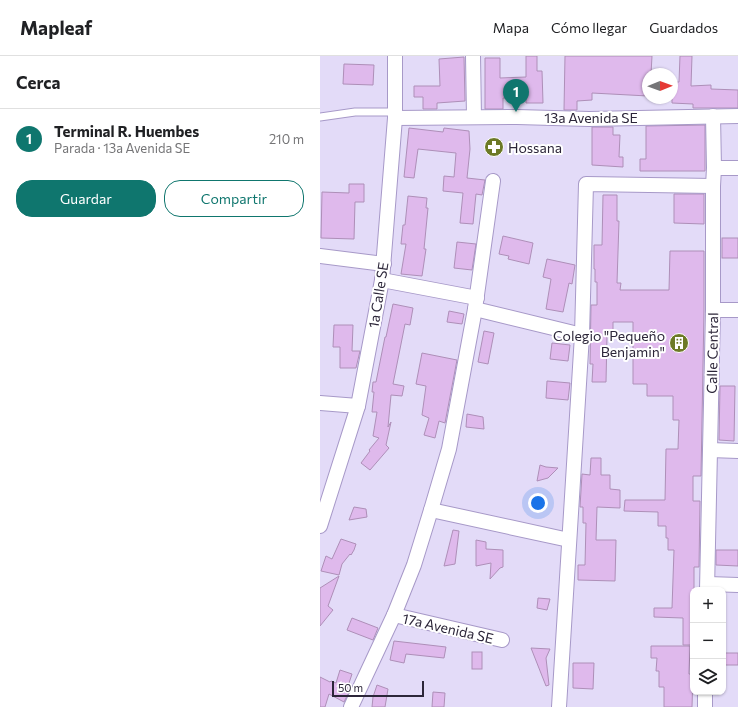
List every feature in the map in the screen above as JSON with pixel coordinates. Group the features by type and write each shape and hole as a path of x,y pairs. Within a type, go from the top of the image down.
{"street":[{"name":"1a Calle SE","path":"321,524 358,406 382,280 395,115 395,56"},
{"path":"473,56 474,117"},
{"name":"13a Avenida SE","path":"395,115 589,118 738,116"},
{"name":"Calle Central","path":"707,587 713,310 713,116"},
{"path":"714,168 738,168"},
{"path":"351,707 394,615 414,565 432,510 449,450 476,304 493,181"},
{"path":"559,707 582,335 586,184 713,186"},
{"path":"320,256 384,264"},
{"path":"382,280 476,304 582,335"},
{"path":"713,310 738,310"},
{"path":"320,403 358,406"},
{"path":"710,450 738,451"},
{"path":"432,510 570,540"},
{"path":"707,587 738,585"},
{"name":"17a Avenida SE","path":"394,615 502,640"},
{"path":"705,695 705,707"}],"lane":[{"path":"320,117 355,112 395,115"}],"building":[{"path":"526,56 537,56 537,71 542,71 543,103 526,103 526,98 503,98 503,109 485,109 485,58 500,58 500,78 526,77"},
{"path":"565,56 652,56 651,68 642,68 642,96 592,93 592,100 577,101 577,110 564,110"},
{"path":"680,56 692,56 691,86 711,85 711,89 738,90 738,108 693,108 693,104 678,103"},
{"path":"464,57 465,101 437,103 437,109 423,109 423,97 414,97 414,86 440,86 439,59"},
{"path":"344,64 374,65 373,85 343,84"},
{"path":"705,125 705,171 640,171 640,159 646,159 646,126"},
{"path":"592,127 613,127 613,135 620,135 619,157 623,157 623,167 592,165"},
{"path":"409,128 443,132 444,128 469,131 470,149 467,178 485,180 482,195 476,194 473,224 460,223 463,193 443,191 444,176 454,177 456,153 418,149 414,178 404,177"},
{"path":"349,184 364,184 364,202 355,202 354,239 321,238 322,192 349,193"},
{"path":"674,194 704,194 704,224 674,223"},
{"path":"603,195 617,195 617,221 619,221 617,283 621,283 620,290 669,290 670,251 704,251 701,476 693,476 693,501 700,501 699,567 694,567 694,587 690,587 690,645 683,645 683,618 654,617 654,608 672,608 674,550 668,550 666,526 658,526 658,512 624,511 625,500 665,500 666,449 678,449 679,420 673,420 673,396 647,396 647,384 633,384 633,322 613,322 613,336 607,336 606,382 592,382 593,364 590,364 591,305 597,305 594,245 602,245"},
{"path":"408,196 427,198 426,208 428,208 424,249 426,249 422,276 401,274 406,244 401,244 403,225 405,225"},
{"path":"503,236 533,243 529,264 508,259 509,256 499,254"},
{"path":"722,238 738,238 738,258 722,258"},
{"path":"457,242 476,244 472,270 454,268"},
{"path":"547,259 575,265 572,284 569,283 563,312 546,309 551,279 543,277"},
{"path":"393,304 413,308 410,325 405,324 393,384 404,386 402,396 391,395 388,427 391,422 386,445 389,448 370,470 361,463 379,438 373,436 377,412 372,412 374,392 372,392 373,382 376,382"},
{"path":"449,311 464,314 462,324 447,322"},
{"path":"334,325 353,325 352,351 360,351 356,368 340,368 340,347 333,347"},
{"path":"484,331 494,333 488,364 478,362"},
{"path":"552,343 570,345 568,361 550,359"},
{"path":"422,353 457,360 445,423 439,421 435,438 424,435 429,418 422,415 426,386 416,384"},
{"path":"547,381 570,383 568,400 546,398"},
{"path":"720,386 735,386 734,441 719,440"},
{"path":"467,414 483,417 484,429 466,427"},
{"path":"591,458 601,458 601,475 610,475 610,489 620,490 620,508 597,507 596,540 616,540 615,581 578,580 578,565 585,565 586,523 583,523 583,507 580,507 582,474 590,475"},
{"path":"540,465 558,468 548,478 537,481"},
{"path":"354,507 366,509 367,517 349,520"},
{"path":"453,530 459,531 455,564 444,566"},
{"path":"341,539 356,544 351,555 350,554 342,564 339,575 321,571 326,556 332,559"},
{"path":"476,540 486,542 486,549 503,550 503,567 500,568 490,579 491,563 476,566"},
{"path":"716,550 738,550 738,566 716,565"},
{"path":"339,576 328,606 333,610 320,626 320,588"},
{"path":"538,598 550,599 547,610 537,608"},
{"path":"352,618 378,628 373,640 347,630"},
{"path":"394,641 446,647 444,658 406,654 404,663 390,660"},
{"path":"651,646 690,646 689,674 690,695 692,695 692,707 664,707 664,687 659,687 659,671 656,671 657,658 651,658"},
{"path":"531,648 550,649 546,658 549,685 546,686"},
{"path":"472,652 482,652 482,669 472,669"},
{"path":"726,653 738,653 738,665 726,665"},
{"path":"573,663 594,663 593,689 573,688"},
{"path":"340,670 352,674 347,689 350,690 344,702 329,694 325,707 320,707 320,677 336,683"},
{"path":"377,685 388,689 385,707 372,707 373,697"},
{"path":"433,692 445,693 444,707 432,707"}],"place":[{"name":"Terminal R. Huembes","path":"516,112"},
{"name":"Hossana","path":"494,147"},
{"name":"Colegio \"Pequeño Benjamin\"","path":"679,343"}]}
